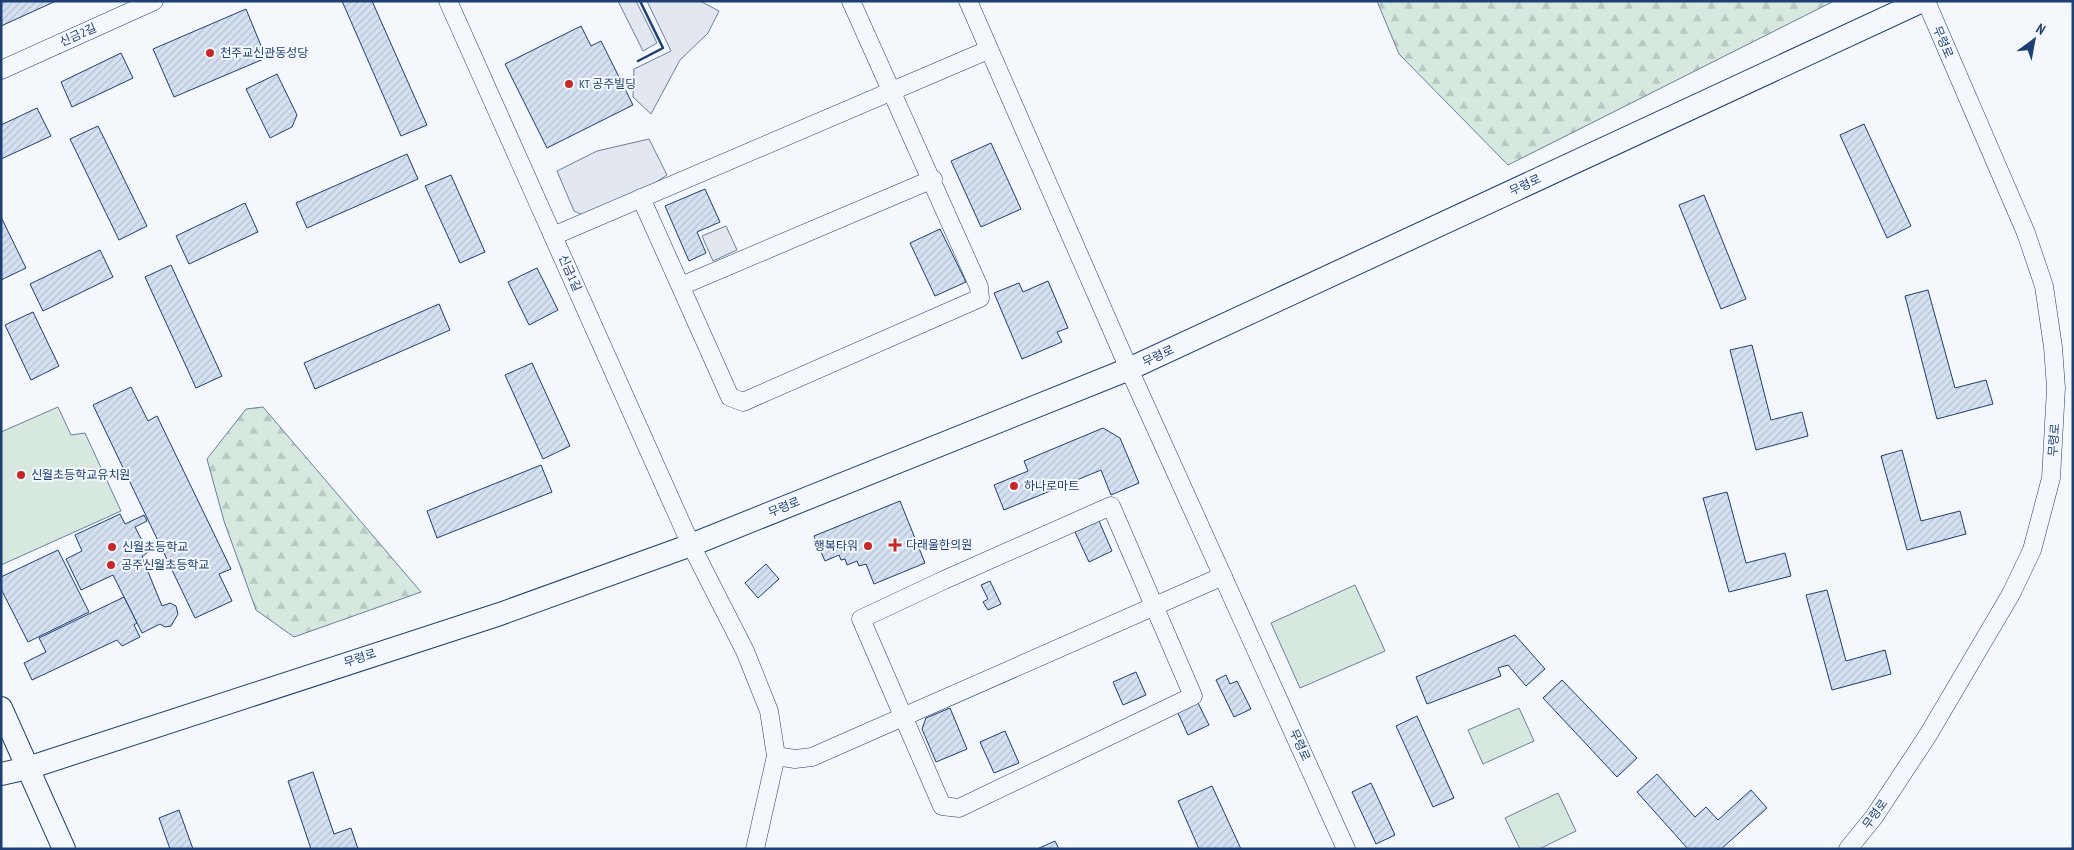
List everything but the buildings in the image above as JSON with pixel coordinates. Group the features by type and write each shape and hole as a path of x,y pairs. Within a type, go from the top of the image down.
{"main road":[{"name":"무령로","path":"1,774 28,768 500,614 691,545 1129,369 1922,1"},
{"path":"1,708 64,849"}],"street":[{"name":"신금2길","path":"1,70 154,1"},
{"name":"신금1길","path":"448,1 691,545"},
{"path":"641,198 730,397 743,402 980,298 979,287 933,179 851,1"},
{"name":"무령로","path":"968,1 1129,369 1346,849"},
{"name":"무령로","path":"1848,849 1874,817 1928,735 2011,594 2032,550 2051,478 2056,388 2053,347 2044,286 2026,232 1926,1"},
{"path":"553,236 988,50"},
{"path":"681,286 933,179"},
{"path":"1111,506 1154,606 1193,696 959,808 942,806 861,619 1111,506"},
{"path":"691,545 745,651 769,711 776,756 755,849"},
{"path":"776,756 796,759 812,757 905,718 1223,576"}],"green space":[{"path":"1377,1 1834,1 1508,165 1399,54"},
{"path":"58,407 71,435 85,433 121,511 1,565 1,432"},
{"path":"263,407 421,592 294,637 256,610 224,521 207,459 246,409"},
{"path":"1355,585 1385,651 1300,688 1271,623"},
{"path":"1519,708 1534,741 1483,764 1468,730"},
{"path":"1558,793 1576,831 1539,849 1520,849 1505,818"}],"shaded area":[{"path":"618,1 636,1 657,43 643,51"},
{"path":"647,1 700,1 719,11 708,33 680,60 651,114 633,97 634,69 671,51"},
{"path":"649,139 667,175 630,199 587,217 574,211 557,171 597,151"},
{"path":"726,226 737,250 713,261 702,236"}],"wall":[{"path":"638,61 663,48 640,1"}],"place":[{"name":"천주교신관동성당","path":"210,53"},
{"name":"KT 공주빌딩","path":"569,84"},
{"name":"신월초등학교유치원","path":"21,475"},
{"name":"하나로마트","path":"1014,486"},
{"name":"다래울한의원","path":"895,545"},
{"name":"행복타워","path":"868,546"},
{"name":"신월초등학교","path":"112,547"},
{"name":"공주신월초등학교","path":"111,565"}]}
